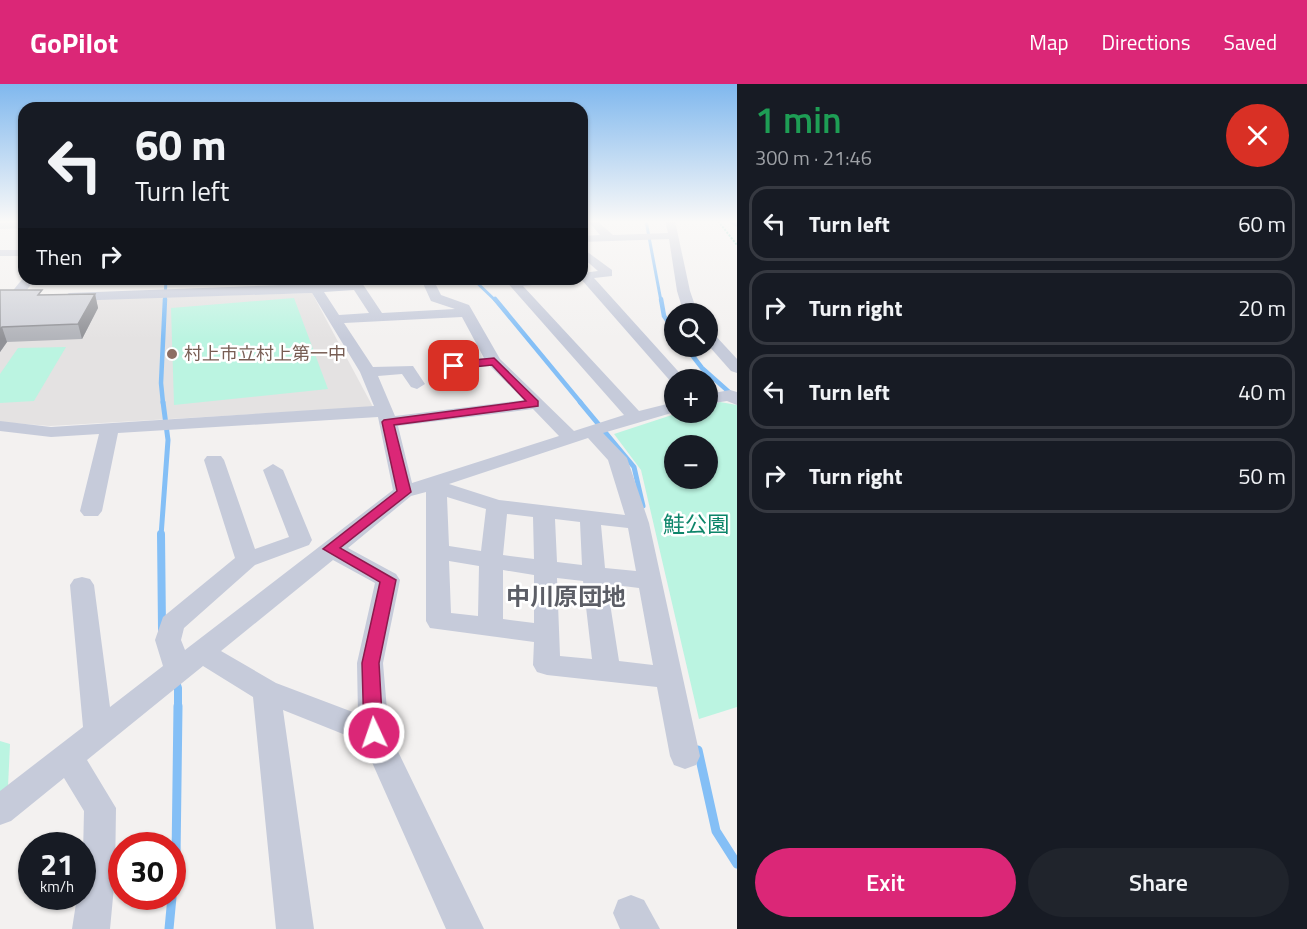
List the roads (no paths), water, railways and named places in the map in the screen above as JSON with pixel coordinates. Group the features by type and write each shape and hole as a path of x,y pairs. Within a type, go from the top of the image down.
{"street":[{"path":"588,275 608,273 593,260"},
{"path":"677,260 681,291 686,303"},
{"path":"588,281 668,369"},
{"path":"6,299 22,285"},
{"path":"68,285 56,298 232,285 316,289 358,286 378,317"},
{"path":"114,295 119,285"},
{"path":"430,285 436,298 464,308 494,362 534,404 617,458 638,523 685,756"},
{"path":"516,285 635,417"},
{"path":"316,289 368,372 387,417 404,492"},
{"path":"6,299 34,298"},
{"path":"334,318 466,313"},
{"path":"408,315 416,331"},
{"path":"718,347 736,368 734,397 718,398"},
{"path":"454,366 494,362"},
{"path":"368,372 407,369 417,384"},
{"path":"0,426 51,432 387,417 534,404"},
{"path":"0,810 404,492 432,485 581,434 664,410"},
{"path":"91,512 110,428"},
{"path":"214,460 247,560"},
{"path":"273,470 301,540 247,560 172,624 168,640 189,660 374,733"},
{"path":"432,485 497,506 638,523"},
{"path":"432,485 439,621 547,634"},
{"path":"489,627 491,560 497,506"},
{"path":"544,512 548,665 669,677"},
{"path":"590,517 594,574 607,671"},
{"path":"330,549 388,580 370,663 374,733 465,929"},
{"path":"437,552 546,569 650,581"},
{"path":"82,585 98,732"},
{"path":"266,691 296,929"},
{"path":"67,756 100,808 98,876 91,929"}],"waterway":[{"path":"653,260 661,301"},
{"path":"165,301 166,285"},
{"path":"479,285 496,301"},
{"path":"163,403 161,383 165,299"},
{"path":"495,299 581,403"},
{"path":"661,299 664,316"},
{"path":"694,357 702,368 737,399"},
{"path":"161,536 168,440 163,402"},
{"path":"580,402 634,467 643,506"},
{"path":"161,536 162,629"},
{"path":"175,679 178,688 178,706"},
{"path":"176,832 178,706"},
{"path":"698,750 716,831 737,864"},
{"path":"169,929 171,910"}],"place":[{"name":"村上市立村上第一中","path":"172,354"}],"district":[{"name":"中川原団地","path":"566,597"}],"park label":[{"name":"鮭公園","path":"696,524"}]}
